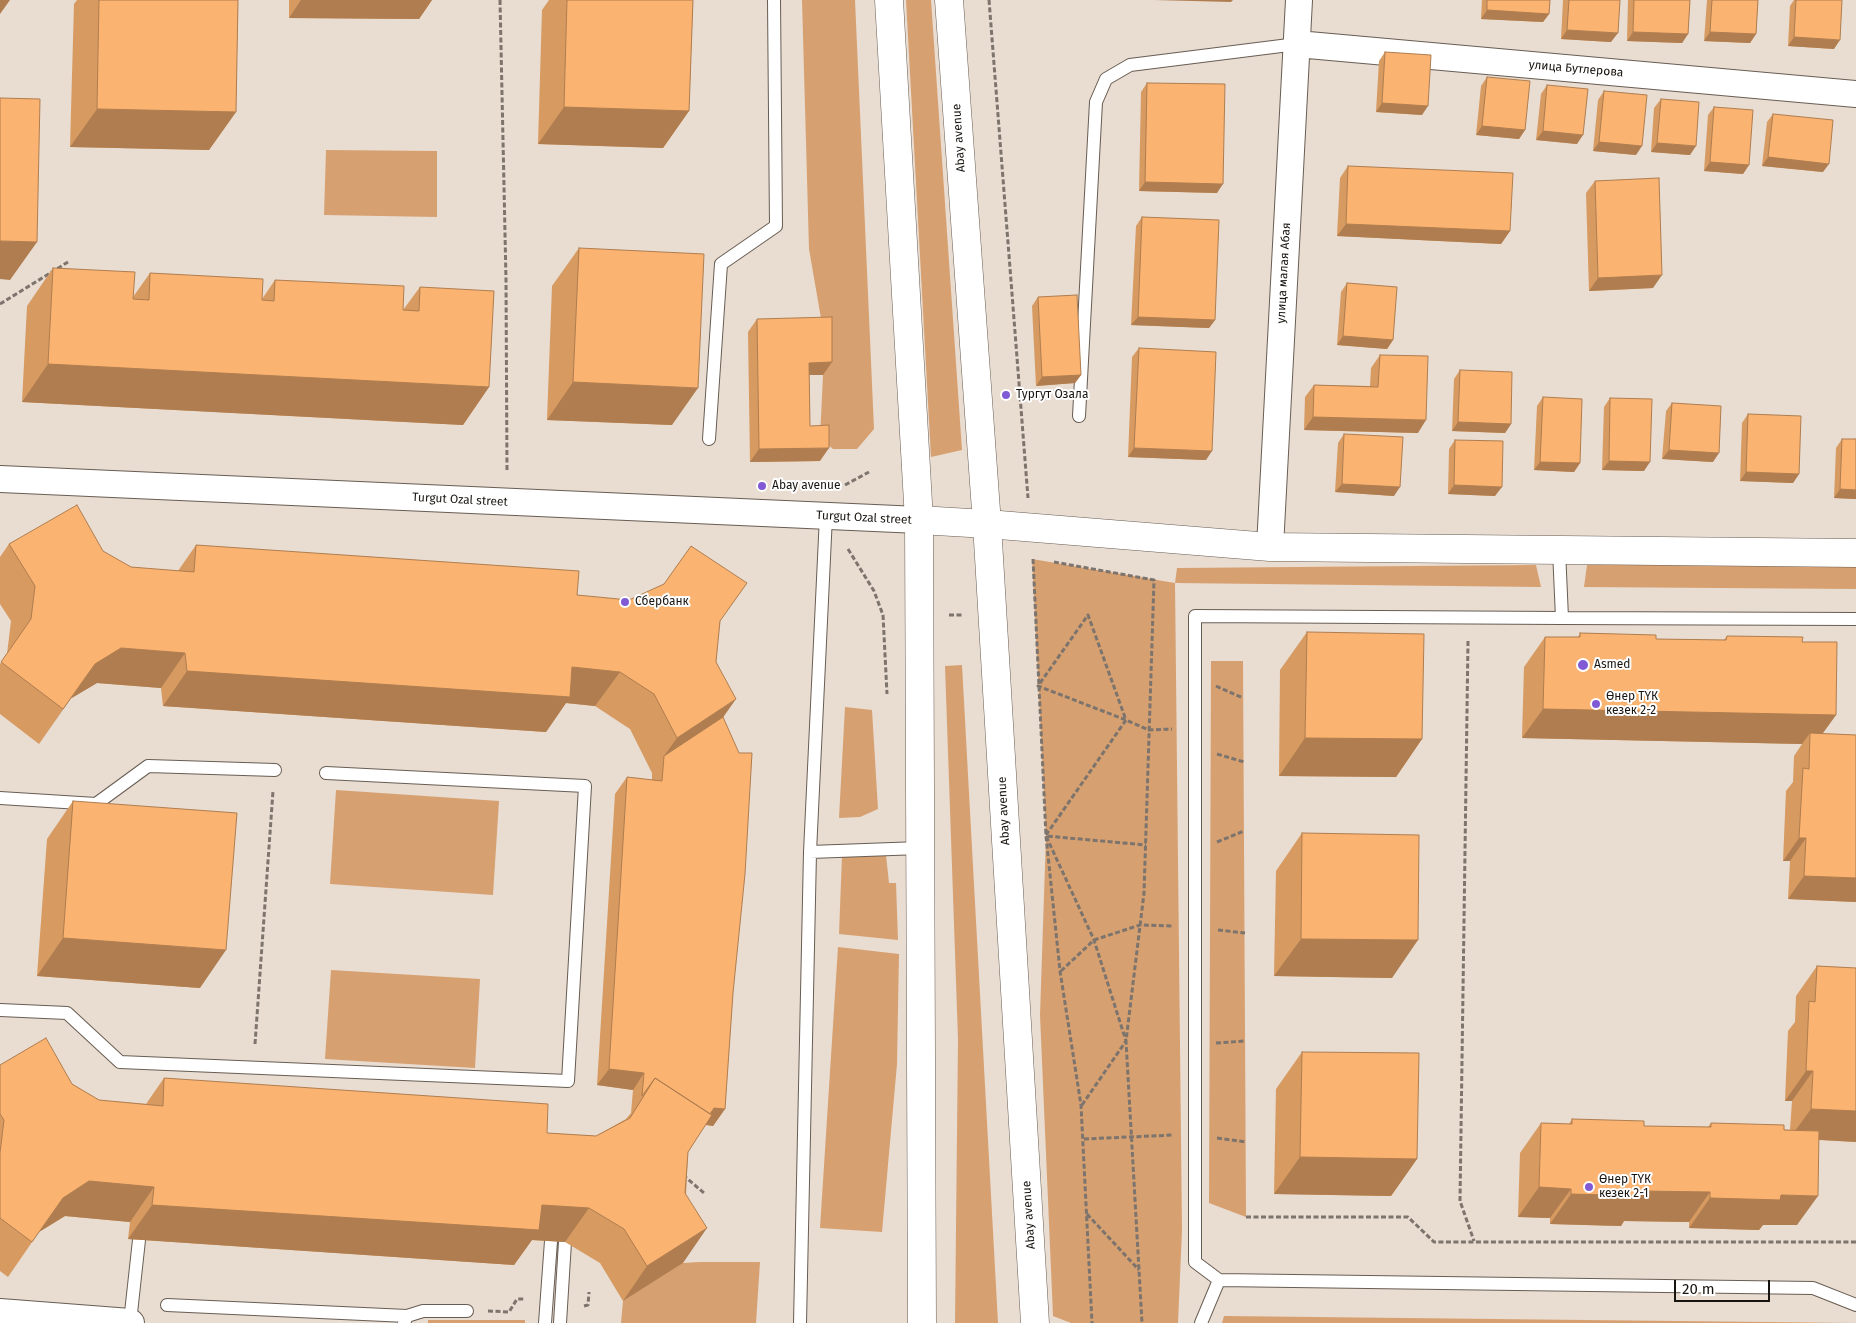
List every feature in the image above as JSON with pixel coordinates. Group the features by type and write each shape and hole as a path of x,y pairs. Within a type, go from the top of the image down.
{"main road":[{"path":"889,0 919,520 922,1323"},
{"name":"Abay avenue","path":"949,0 986,524 1035,1323"},
{"path":"919,520 1270,547 1856,553"}],"street":[{"name":"улица малая Абая","path":"1270,547 1299,0"},
{"name":"улица Бутлерова","path":"1297,44 1856,94"},
{"name":"Turgut Ozal street","path":"0,479 919,520"},
{"path":"0,1312 131,1322"}],"lane":[{"path":"709,440 721,264 776,226 774,0"},
{"path":"1079,416 1096,102 1106,79 1130,65 1297,44"},
{"path":"800,1323 810,852 826,516"},
{"path":"1559,550 1562,618"},
{"path":"1856,619 1195,616 1195,1262 1219,1280 1813,1288 1856,1305"},
{"path":"0,798 96,804 148,766 275,770"},
{"path":"0,1010 67,1013 120,1062 568,1080 584,786 326,773"},
{"path":"810,852 920,848"},
{"path":"131,1322 139,1240"},
{"path":"545,1323 551,1241"},
{"path":"560,1323 565,1242"},
{"path":"1201,1323 1219,1280"},
{"path":"167,1305 281,1317 405,1320 423,1311 467,1311"}],"path":[{"path":"500,0 506,270 507,468"},
{"path":"989,0 1029,501"},
{"path":"0,304 68,262"},
{"path":"845,485 869,472"},
{"path":"844,543 874,591 883,615"},
{"path":"1042,560 1032,559 1046,836 1060,971 1082,1105 1092,1323"},
{"path":"1051,562 1154,580 1144,893 1126,1041 1142,1323"},
{"path":"946,615 969,615"},
{"path":"1038,686 1088,615 1126,720"},
{"path":"1469,618 1460,1201 1474,1241"},
{"path":"1038,686 1148,730 1177,728"},
{"path":"1046,836 1126,720"},
{"path":"253,1068 275,770"},
{"path":"1046,836 1146,845"},
{"path":"1046,836 1094,940 1126,1041"},
{"path":"1060,971 1094,940 1140,924 1195,927"},
{"path":"1082,1105 1126,1041"},
{"path":"1084,1139 1182,1135"},
{"path":"682,1174 704,1193"},
{"path":"1087,1214 1139,1271"},
{"path":"1246,1217 1408,1217 1434,1242 1856,1242"},
{"path":"588,1305 589,1292"},
{"path":"509,1312 517,1299 529,1300"}],"shaded area":[{"path":"802,0 855,0 874,429 857,449 833,449 820,438 823,330 809,249"},
{"path":"906,0 931,0 962,450 931,457"},
{"path":"326,150 437,151 437,217 324,215"},
{"path":"1032,559 1175,583 1182,1230 1178,1323 1071,1323 1053,1316 1040,1015 1046,836"},
{"path":"1536,565 1541,587 1175,583 1177,568"},
{"path":"1587,565 1856,565 1856,589 1584,587"},
{"path":"1211,661 1243,661 1246,1217 1209,1203"},
{"path":"962,665 998,1323 955,1323 958,1039 945,666"},
{"path":"845,707 872,710 878,809 860,817 839,818"},
{"path":"336,790 499,801 493,895 330,884"},
{"path":"886,855 889,883 896,883 898,940 839,934 842,856"},
{"path":"838,947 899,954 897,1064 882,1232 820,1228"},
{"path":"331,970 480,979 475,1068 325,1059"},
{"path":"760,1262 756,1323 621,1323 623,1301 683,1263"},
{"path":"1224,1316 1856,1323 1222,1323"},
{"path":"428,1320 525,1320 525,1323 428,1323"}],"building":[{"path":"99,0 238,0 236,112 97,109"},
{"path":"567,0 693,0 689,111 564,107"},
{"path":"1487,0 1550,0 1549,14 1487,10"},
{"path":"1569,0 1620,0 1618,33 1567,30"},
{"path":"1634,0 1690,0 1688,34 1633,32"},
{"path":"1712,0 1758,0 1756,34 1710,32"},
{"path":"1796,0 1842,0 1840,40 1794,37"},
{"path":"1385,52 1431,55 1428,106 1382,103"},
{"path":"1487,77 1530,81 1525,130 1482,126"},
{"path":"1147,83 1225,84 1223,184 1145,182"},
{"path":"1547,85 1588,89 1583,135 1543,131"},
{"path":"1604,91 1647,95 1642,146 1599,142"},
{"path":"0,98 40,99 37,242 0,241"},
{"path":"1661,99 1699,102 1696,146 1657,143"},
{"path":"1714,107 1753,110 1749,165 1710,162"},
{"path":"1773,114 1833,120 1829,164 1768,157"},
{"path":"1348,166 1513,173 1510,231 1346,224"},
{"path":"1659,178 1662,275 1598,278 1595,181"},
{"path":"1142,217 1219,220 1215,320 1138,317"},
{"path":"579,248 704,254 698,388 573,382"},
{"path":"53,268 135,272 133,299 149,300 150,273 263,279 262,300 274,301 275,280 404,286 403,310 419,311 420,287 494,291 489,387 48,364"},
{"path":"1347,283 1397,287 1393,340 1343,336"},
{"path":"1077,295 1081,375 1042,377 1038,297"},
{"path":"832,317 832,362 809,363 810,426 829,425 829,448 759,449 757,319"},
{"path":"1139,348 1216,352 1212,451 1134,448"},
{"path":"1380,355 1428,356 1426,420 1313,417 1314,385 1378,387"},
{"path":"1460,370 1512,372 1511,424 1458,422"},
{"path":"1543,397 1582,399 1580,463 1540,462"},
{"path":"1610,398 1652,399 1650,462 1609,461"},
{"path":"1672,403 1721,406 1719,453 1669,450"},
{"path":"1748,414 1801,416 1799,474 1746,472"},
{"path":"1344,434 1403,437 1400,487 1342,484"},
{"path":"1842,439 1856,439 1856,490 1840,489"},
{"path":"1455,440 1503,441 1502,487 1454,485"},
{"path":"77,505 103,551 131,567 194,572 196,545 579,571 577,595 629,600 664,584 691,546 747,583 720,621 716,662 736,699 677,738 654,694 620,672 572,667 570,697 187,671 185,653 121,648 95,664 63,709 1,662 31,619 35,586 9,544"},
{"path":"1307,632 1424,634 1422,739 1305,738"},
{"path":"1580,633 1656,635 1656,639 1726,640 1727,636 1803,637 1802,642 1837,642 1836,715 1543,709 1545,637 1580,637"},
{"path":"723,717 739,753 752,753 745,874 733,993 725,1109 714,1108 710,1114 655,1078 642,1096 644,1073 609,1069 627,777 662,781 664,756"},
{"path":"1810,733 1856,735 1856,878 1804,876 1806,838 1799,838 1803,768 1809,769"},
{"path":"73,801 237,813 226,950 63,938"},
{"path":"1302,833 1419,835 1418,940 1301,939"},
{"path":"1817,966 1856,968 1856,1111 1811,1109 1813,1071 1806,1071 1809,1001 1815,1002"},
{"path":"46,1038 72,1084 99,1100 163,1106 164,1078 548,1104 547,1133 596,1136 630,1118 655,1078 712,1115 688,1152 685,1193 707,1228 647,1266 624,1229 589,1208 542,1205 539,1230 152,1205 154,1187 89,1181 63,1198 32,1242 0,1218 0,1153 4,1120 0,1114 0,1065"},
{"path":"1302,1052 1419,1053 1417,1159 1300,1157"},
{"path":"1572,1119 1644,1121 1644,1126 1711,1127 1711,1123 1784,1125 1784,1130 1819,1131 1818,1196 1781,1195 1780,1200 1710,1198 1710,1192 1642,1191 1641,1196 1571,1194 1571,1189 1539,1187 1541,1123 1572,1124"}],"place":[{"name":"Тургут Озала","path":"1006,395"},
{"name":"Abay avenue","path":"762,486"},
{"name":"Сбербанк","path":"625,602"},
{"name":"Asmed","path":"1583,665"},
{"name":"Өнер ТҮК кезек 2-2","path":"1596,704"},
{"name":"Өнер ТҮК кезек 2-1","path":"1589,1187"}]}
